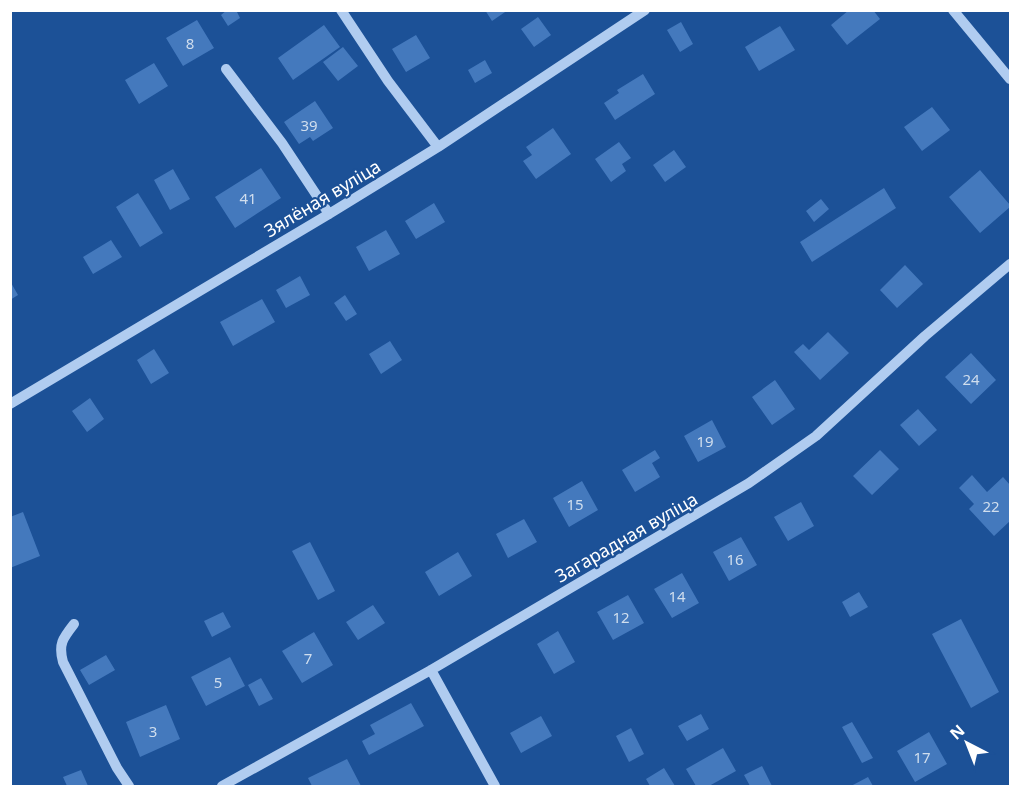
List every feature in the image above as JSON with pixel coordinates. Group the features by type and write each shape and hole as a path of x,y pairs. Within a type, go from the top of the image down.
{"street":[{"path":"341,10 388,81 438,147"},
{"name":"Зялёная вуліца","path":"10,404 438,147 645,10"},
{"path":"953,10 1011,79"},
{"path":"226,69 282,144 329,214"},
{"name":"Загарадная вуліца","path":"222,786 431,670 749,483 816,436 924,336 1011,264"},
{"path":"74,624 63,639 60,652 63,662 117,768 129,786"},
{"path":"431,670 495,786"}],"building":[{"path":"227,10 236,10 240,18 228,26 221,15"},
{"path":"485,10 508,10 492,21"},
{"path":"849,10 873,10 880,19 847,45 831,25"},
{"path":"538,17 551,35 534,47 521,29"},
{"path":"197,20 214,48 183,66 166,38"},
{"path":"681,22 693,44 680,52 667,30"},
{"path":"324,25 340,47 293,80 278,58"},
{"path":"780,26 795,50 759,71 745,47"},
{"path":"416,35 430,58 406,72 392,49"},
{"path":"343,47 358,66 338,81 323,62"},
{"path":"485,60 492,73 475,83 468,70"},
{"path":"154,63 168,86 139,104 125,80"},
{"path":"643,74 655,94 615,120 604,103 619,93 617,90"},
{"path":"315,101 333,128 313,141 310,137 299,144 284,122"},
{"path":"932,107 950,130 922,151 904,127"},
{"path":"553,128 571,154 536,179 523,161 532,155 526,147"},
{"path":"619,142 631,158 622,164 626,171 611,182 595,159"},
{"path":"674,150 686,167 665,182 653,165"},
{"path":"261,168 281,198 235,228 215,197"},
{"path":"173,169 190,199 170,210 154,180"},
{"path":"980,170 1010,207 980,233 949,197"},
{"path":"884,188 896,208 812,262 800,242"},
{"path":"138,193 163,233 140,247 116,207"},
{"path":"821,199 829,209 814,222 806,211"},
{"path":"434,203 445,222 416,239 405,221"},
{"path":"386,230 400,254 369,271 356,247"},
{"path":"111,240 122,257 93,274 83,257"},
{"path":"905,265 923,284 897,308 880,290"},
{"path":"300,276 310,295 286,308 276,290"},
{"path":"10,281 18,295 10,300"},
{"path":"345,295 357,314 346,321 334,303"},
{"path":"262,299 275,322 233,346 220,322"},
{"path":"828,332 849,353 820,380 794,352 803,344 809,350"},
{"path":"390,341 402,360 381,374 369,354"},
{"path":"154,349 169,373 151,384 137,360"},
{"path":"971,353 996,380 971,404 945,377"},
{"path":"775,380 795,409 772,425 752,397"},
{"path":"90,398 104,419 87,432 72,411"},
{"path":"918,409 937,430 919,446 900,425"},
{"path":"712,420 726,447 698,462 684,436"},
{"path":"655,450 660,458 652,463 660,477 635,492 622,470"},
{"path":"880,450 899,469 872,495 853,476"},
{"path":"972,475 987,492 1003,477 1010,485 1010,521 994,536 969,509 974,504 959,488"},
{"path":"582,481 598,510 569,527 553,498"},
{"path":"801,502 814,526 788,541 774,517"},
{"path":"23,512 40,556 10,568 10,517"},
{"path":"524,519 537,542 508,558 496,534"},
{"path":"741,537 757,565 729,581 713,552"},
{"path":"310,542 335,591 318,600 292,551"},
{"path":"458,552 472,576 439,596 425,572"},
{"path":"682,573 699,603 672,618 654,589"},
{"path":"859,592 868,607 850,617 842,602"},
{"path":"628,595 644,623 613,640 597,612"},
{"path":"373,605 385,623 358,640 346,622"},
{"path":"223,612 231,627 212,637 204,621"},
{"path":"961,619 999,692 971,708 932,634"},
{"path":"558,631 575,662 554,674 537,644"},
{"path":"314,632 333,665 302,683 282,651"},
{"path":"106,655 115,670 89,685 80,670"},
{"path":"230,657 245,686 206,706 191,677"},
{"path":"261,678 273,699 259,706 248,685"},
{"path":"411,703 424,726 369,755 362,741 375,734 370,725"},
{"path":"166,705 180,739 140,757 126,722"},
{"path":"701,714 709,729 687,741 678,726"},
{"path":"541,716 552,736 521,753 510,733"},
{"path":"852,722 873,758 862,763 842,727"},
{"path":"631,728 644,754 629,762 616,736"},
{"path":"929,732 947,764 915,782 897,751"},
{"path":"723,748 736,771 709,786 696,786 686,769"},
{"path":"347,759 361,786 312,786 308,778"},
{"path":"762,766 772,786 750,786 744,775"},
{"path":"664,768 675,786 650,786 646,779"},
{"path":"81,770 88,786 67,786 63,777"},
{"path":"868,777 873,786 851,786"}]}
